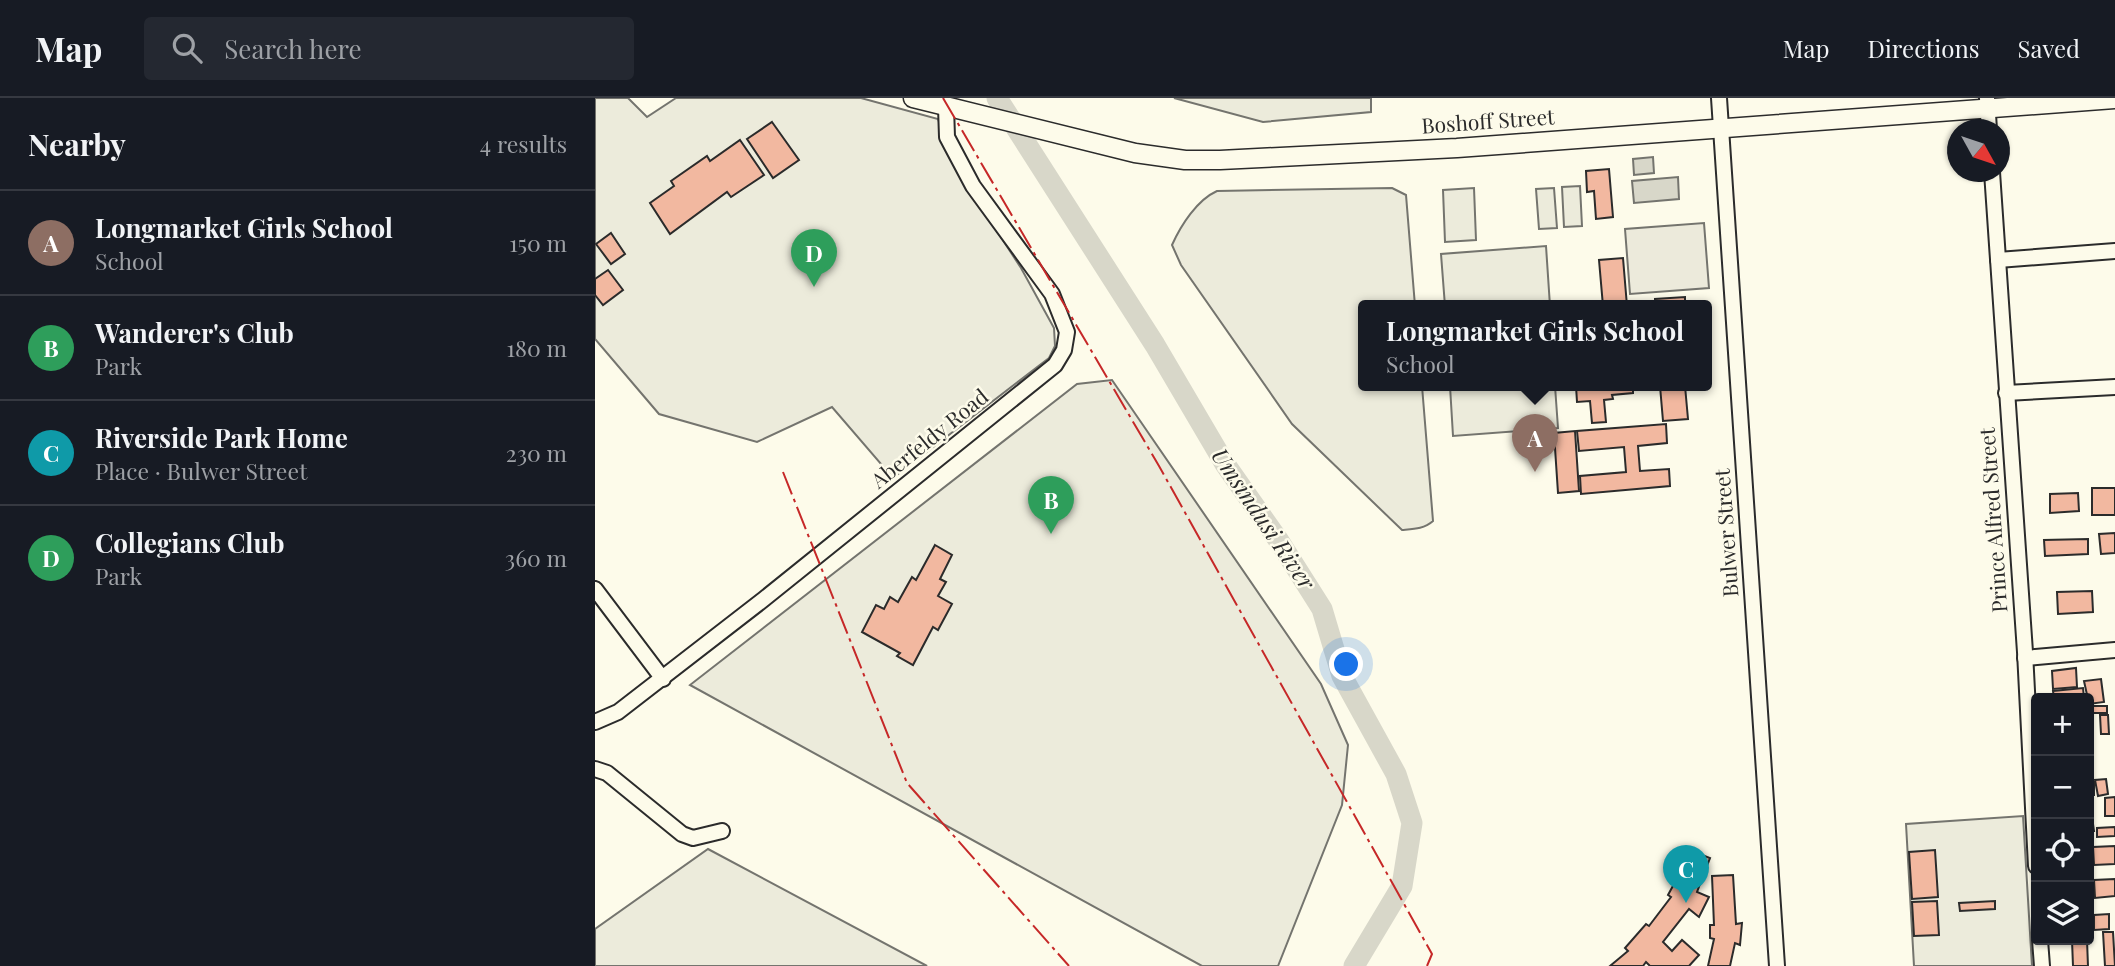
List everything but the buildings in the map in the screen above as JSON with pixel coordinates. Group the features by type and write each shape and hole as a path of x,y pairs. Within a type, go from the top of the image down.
{"main road":[{"name":"Boshoff Street","path":"913,98 1135,153 1185,160 1457,148 1721,128 1987,103 2115,99"}],"street":[{"name":"Bulwer Street","path":"1719,98 1777,966"},
{"name":"Aberfeldy Road","path":"595,722 618,712 663,679 1055,366 1064,350 1067,332 1052,295 973,186 947,137 946,107"},
{"name":"Prince Alfred Street","path":"1993,182 2034,819"},
{"path":"1998,260 2115,251"},
{"path":"2007,393 2115,387"},
{"path":"595,589 663,679"},
{"path":"2025,658 2115,650"},
{"path":"595,769 607,774 682,834 694,838 722,831"},
{"path":"2040,945 2042,966"}],"shaded area":[{"path":"595,98 628,98 647,117 676,98 861,98 938,119 954,165 1021,268 1054,328 1055,346 1049,358 893,478 832,407 757,442 659,414 595,339"},
{"path":"1174,98 1371,98 1371,112 1263,122"},
{"path":"1653,157 1654,173 1634,175 1633,159"},
{"path":"1678,177 1679,199 1634,203 1632,181"},
{"path":"1580,186 1582,226 1564,227 1562,187"},
{"path":"1392,188 1406,195 1415,300 1358,300 1358,391 1422,391 1433,521 1430,524 1402,530 1292,424 1181,265 1172,245 1190,214 1203,200 1217,191"},
{"path":"1474,188 1476,240 1445,242 1443,190"},
{"path":"1554,188 1557,228 1539,229 1536,189"},
{"path":"1704,223 1709,288 1630,294 1625,229"},
{"path":"1546,246 1550,300 1445,300 1441,254"},
{"path":"1112,380 1321,684 1348,745 1342,805 1278,966 1202,966 690,685 1077,384"},
{"path":"1450,391 1555,391 1558,428 1453,436"},
{"path":"2023,816 2032,966 1914,966 1906,824"},
{"path":"708,849 927,966 595,966 595,929"}],"waterway":[{"name":"Umsindusi River","path":"997,98 1155,345 1225,464 1322,609 1342,676 1396,774 1412,823 1402,886 1354,966"}],"power":[{"path":"943,98 1159,466 1432,954 1427,966"},
{"path":"783,472 907,783 1069,966"}],"place":[{"name":"Collegians Club","path":"814,287"},
{"name":"Longmarket Girls School","path":"1535,472"},
{"name":"Wanderer's Club","path":"1051,534"},
{"name":"Riverside Park Home","path":"1686,903"}]}
